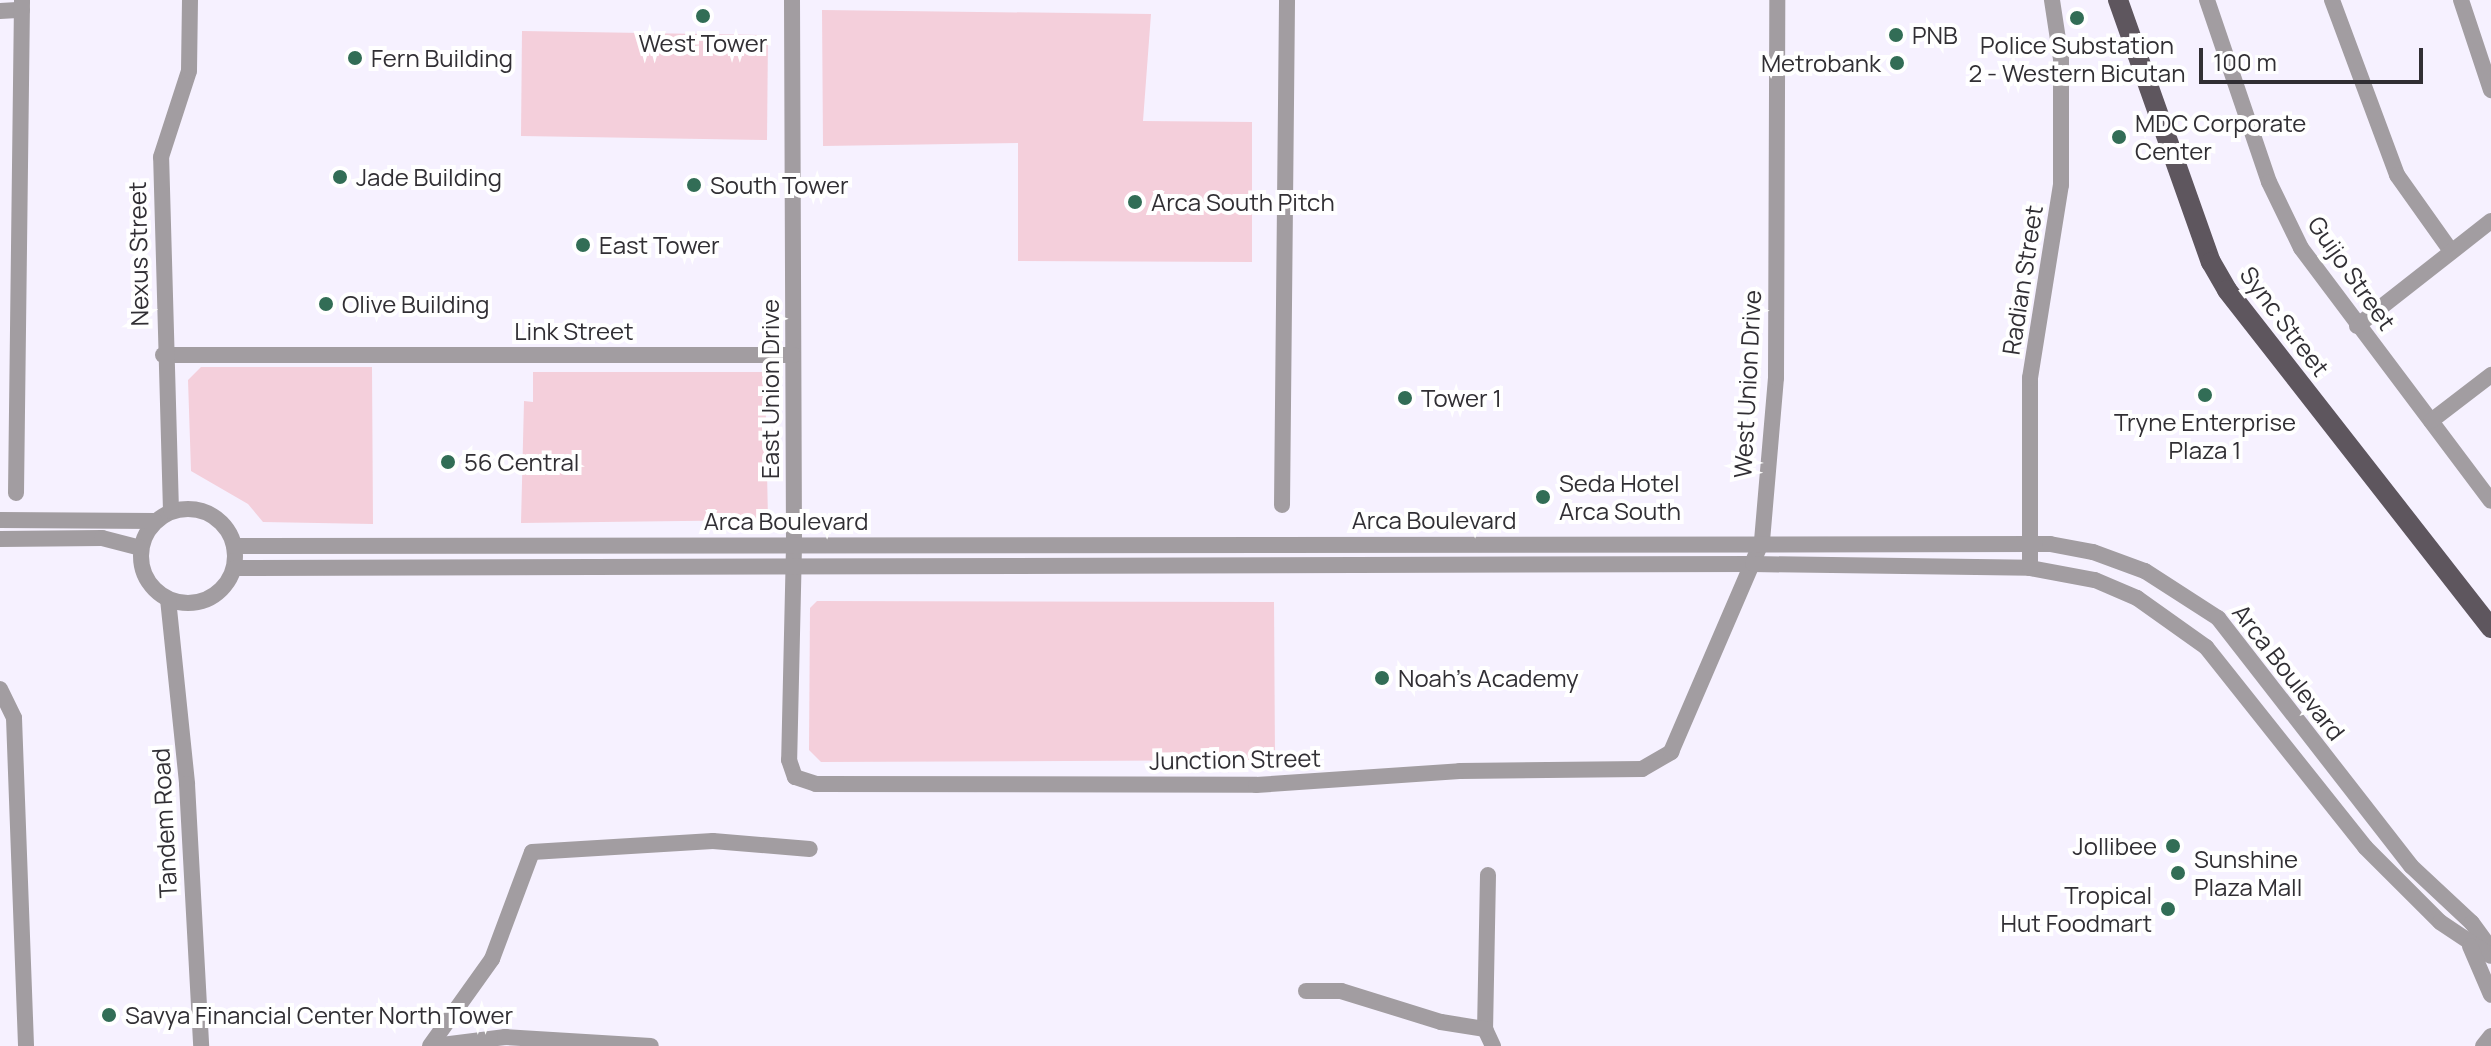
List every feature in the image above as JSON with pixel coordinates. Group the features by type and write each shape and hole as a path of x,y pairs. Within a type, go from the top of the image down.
{"main road":[{"name":"Sync Street","path":"2118,0 2211,262 2227,290 2491,628"}],"street":[{"name":"Nexus Street","path":"171,511 163,355 161,157 189,71 190,0"},
{"name":"East Union Drive","path":"792,0 794,546 789,760 795,777"},
{"path":"1282,505 1287,0"},
{"name":"West Union Drive","path":"1671,752 1762,541 1776,378 1777,0"},
{"name":"Radian Street","path":"2030,568 2030,378 2062,161 2061,59 2052,0"},
{"name":"Guijo Street","path":"2207,0 2279,204 2301,248 2491,501"},
{"path":"2332,0 2397,175 2451,251"},
{"path":"2461,0 2491,90"},
{"path":"0,11 22,5 16,493"},
{"path":"2357,326 2491,221"},
{"name":"Link Street","path":"163,355 793,355"},
{"path":"2431,421 2491,375"},
{"path":"193,509 214,516 234,546 234,568 211,597 187,603 168,599 149,583 141,548 155,521 171,511 193,509"},
{"path":"0,520 155,521"},
{"path":"0,539 102,538 141,548"},
{"name":"Arca Boulevard","path":"234,546 2030,541 2093,552 2145,571 2218,618 2411,866 2472,923 2491,949"},
{"name":"Arca Boulevard","path":"234,568 1753,564 2030,568 2095,580 2137,598 2206,647 2365,847 2469,945 2491,956"},
{"name":"Tandem Road","path":"168,599 187,784 201,1046"},
{"path":"0,689 14,718 26,1046"},
{"name":"Junction Street","path":"795,777 816,784 1298,784 1472,770 1642,769 1671,752"},
{"path":"432,1046 492,959 532,852 713,841 810,849"},
{"path":"1488,875 1485,1029 1493,1046"},
{"name":"Arca Boulevard","path":"2472,923 2491,930"},
{"name":"Arca Boulevard","path":"2469,945 2491,995"},
{"path":"1306,991 1341,991 1441,1022 1485,1029"},
{"path":"2483,1046 2491,1036"},
{"path":"432,1046 505,1037 651,1046"}],"shaded area":[{"path":"822,10 1151,14 1143,121 1252,122 1252,262 1018,261 1018,143 823,146"},
{"path":"522,31 768,35 767,140 521,136"},
{"path":"201,367 372,367 373,524 263,522 248,504 191,471 188,380"},
{"path":"533,372 765,372 768,520 521,523 524,401 533,402"},
{"path":"817,601 1274,602 1275,760 821,762 809,750 810,608"}],"place":[{"name":"West Tower","path":"703,16"},
{"name":"Police Substation 2 - Western Bicutan","path":"2077,18"},
{"name":"PNB","path":"1896,35"},
{"name":"Fern Building","path":"355,58"},
{"name":"Metrobank","path":"1897,63"},
{"name":"MDC Corporate Center","path":"2119,137"},
{"name":"Jade Building","path":"340,177"},
{"name":"South Tower","path":"694,185"},
{"name":"Arca South Pitch","path":"1135,202"},
{"name":"East Tower","path":"583,245"},
{"name":"Olive Building","path":"326,304"},
{"name":"Tryne Enterprise Plaza 1","path":"2205,395"},
{"name":"Tower 1","path":"1405,398"},
{"name":"56 Central","path":"448,462"},
{"name":"Seda Hotel Arca South","path":"1543,497"},
{"name":"Noah's Academy","path":"1382,678"},
{"name":"Jollibee","path":"2173,846"},
{"name":"Sunshine Plaza Mall","path":"2178,873"},
{"name":"Tropical Hut Foodmart","path":"2168,909"},
{"name":"Savya Financial Center North Tower","path":"109,1015"}]}
